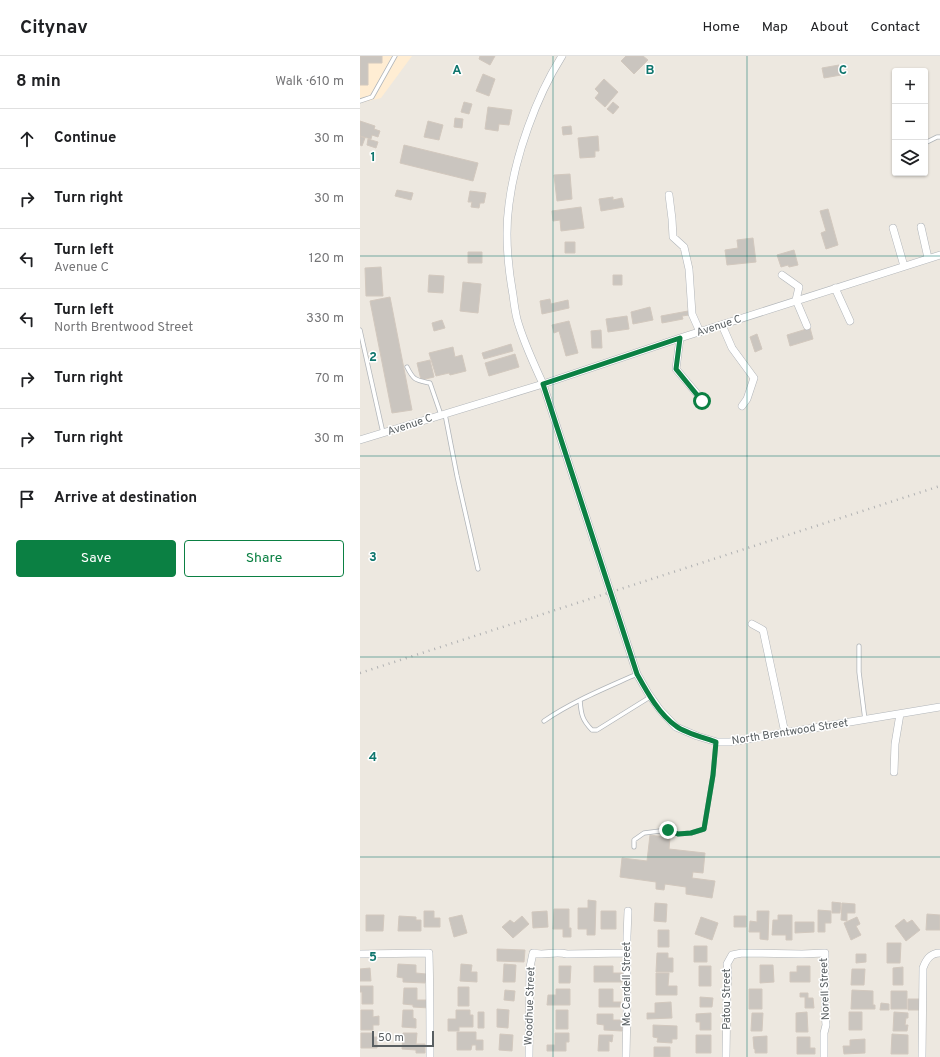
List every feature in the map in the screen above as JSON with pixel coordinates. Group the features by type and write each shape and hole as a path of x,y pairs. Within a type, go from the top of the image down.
{"street":[{"name":"North Brentwood Street","path":"560,56 538,100 522,144 514,175 508,205 508,263 516,317 524,342 543,384 637,674 660,710 676,726 697,736 716,742 730,742 940,707"},
{"path":"669,195 673,237 684,247 689,269 692,314 700,332"},
{"path":"921,227 928,258"},
{"path":"893,228 904,266"},
{"name":"Avenue C","path":"360,440 543,384 680,338 940,255"},
{"path":"782,275 799,287 796,301 807,326"},
{"path":"835,288 850,321"},
{"path":"722,325 732,348 754,378 747,399 742,406"},
{"path":"680,338 676,369 702,401"},
{"path":"752,624 763,630 785,733"},
{"path":"894,772 895,744 900,714"},
{"name":"Mc Cardell Street","path":"626,1057 628,912"},
{"path":"360,954 429,953 431,989 429,1003 430,1057"},
{"name":"Woodhue Street","path":"529,1057 530,967 533,953 627,953"},
{"name":"Patou Street","path":"726,1057 727,964 732,955 742,953 769,954"},
{"name":"Norell Street","path":"769,954 825,953 826,1025 824,1033 824,1057"},
{"path":"922,1057 923,968 927,959 938,953"}],"lane":[{"path":"360,101 372,97 395,56"},
{"path":"928,142 940,137"},
{"path":"360,330 383,434"},
{"path":"408,367 410,373 416,380 430,383 443,414 478,569"},
{"path":"859,646 859,672 865,720"},
{"path":"544,721 558,711 637,674"},
{"path":"580,700 584,720 592,730 597,730 651,697"},
{"path":"634,847 634,840 644,833 668,830 678,834 691,833 704,829 713,775 716,742"}],"shaded area":[{"path":"360,56 412,56 381,98 360,103"}],"building":[{"path":"360,56 382,56 382,63 368,63 368,85 360,85"},
{"path":"480,56 495,56 490,65 479,59"},
{"path":"626,56 643,56 648,60 634,74 621,61"},
{"path":"839,65 841,75 824,78 822,68"},
{"path":"483,74 495,79 489,96 476,91"},
{"path":"604,79 618,92 605,107 595,98 599,93 595,89"},
{"path":"464,102 472,104 469,114 461,112"},
{"path":"613,102 619,107 613,114 607,109"},
{"path":"488,107 512,110 509,125 499,124 498,131 485,129"},
{"path":"455,118 463,119 462,128 454,127"},
{"path":"360,121 375,126 374,129 380,131 378,137 372,135 371,139 360,136"},
{"path":"428,121 443,125 439,140 424,137"},
{"path":"571,126 572,134 563,135 562,127"},
{"path":"360,136 365,138 362,146 360,145"},
{"path":"598,136 599,151 595,151 595,157 580,158 578,138"},
{"path":"368,139 378,142 376,148 367,145"},
{"path":"404,145 478,163 473,181 400,163"},
{"path":"570,174 572,199 557,201 554,175"},
{"path":"397,190 413,193 411,200 395,196"},
{"path":"470,191 486,193 484,203 480,203 479,208 471,207 472,202 468,202"},
{"path":"613,197 613,200 622,198 624,207 601,211 599,199"},
{"path":"581,207 584,228 561,231 560,220 553,221 552,211"},
{"path":"828,209 838,245 826,249 821,233 826,231 820,211"},
{"path":"753,238 756,262 727,265 725,250 738,248 737,240"},
{"path":"565,242 575,242 575,253 565,253"},
{"path":"794,250 798,265 781,267 777,255"},
{"path":"468,252 482,252 482,263 468,263"},
{"path":"381,267 383,296 366,296 365,268"},
{"path":"429,275 444,276 443,293 428,292"},
{"path":"613,275 622,275 622,285 613,285"},
{"path":"463,282 481,284 478,313 460,311"},
{"path":"390,297 412,410 392,413 370,301"},
{"path":"550,299 551,304 568,300 569,308 542,314 540,301"},
{"path":"650,307 653,320 633,324 631,312"},
{"path":"688,311 689,315 682,316 683,319 662,323 661,316"},
{"path":"627,316 629,329 608,332 606,319"},
{"path":"442,320 445,328 434,331 432,323"},
{"path":"569,321 578,353 566,356 559,331 554,333 552,325"},
{"path":"810,328 813,339 790,346 787,335"},
{"path":"601,330 602,348 592,348 591,331"},
{"path":"757,334 762,349 755,352 750,337"},
{"path":"511,344 513,351 484,359 482,353"},
{"path":"453,347 455,357 462,355 466,371 450,375 449,373 436,376 429,353"},
{"path":"515,354 519,367 489,376 485,363"},
{"path":"430,360 434,377 421,380 417,363"},
{"path":"650,835 670,838 669,849 705,853 703,873 693,872 692,878 715,881 712,898 686,894 686,887 665,884 664,890 656,889 656,882 620,877 622,858 647,861"},
{"path":"588,900 596,901 595,935 587,935 587,929 578,929 578,908 588,908"},
{"path":"832,902 841,903 840,913 832,913"},
{"path":"655,903 667,904 666,922 654,921"},
{"path":"842,903 855,904 855,913 847,913 847,921 841,920"},
{"path":"554,909 569,909 569,928 571,928 571,937 563,937 563,929 553,929"},
{"path":"818,910 831,911 831,923 825,923 825,932 818,932"},
{"path":"424,911 434,911 434,918 440,918 440,927 424,927"},
{"path":"547,911 548,927 533,928 532,912"},
{"path":"601,911 616,911 616,929 601,929"},
{"path":"757,911 769,911 768,940 760,939 760,932 749,932 750,921 757,922"},
{"path":"927,914 940,915 940,930 926,930"},
{"path":"366,915 384,915 383,931 366,931"},
{"path":"462,915 467,933 454,937 449,918"},
{"path":"778,915 792,915 792,940 786,940 786,935 772,935 773,920 778,920"},
{"path":"399,916 416,917 416,920 421,920 421,931 398,931"},
{"path":"522,916 529,924 513,938 502,927 510,920 514,923"},
{"path":"734,916 746,916 746,927 734,927"},
{"path":"701,917 718,923 712,940 695,934"},
{"path":"857,917 860,924 856,926 861,935 851,940 844,923"},
{"path":"904,919 907,923 912,920 920,930 906,941 895,926"},
{"path":"795,922 814,922 814,932 795,933"},
{"path":"658,930 669,930 669,947 658,947"},
{"path":"887,943 901,943 900,963 887,963"},
{"path":"694,946 707,946 707,962 694,962"},
{"path":"497,949 525,950 524,962 497,961"},
{"path":"657,953 668,953 668,958 673,958 673,972 656,972"},
{"path":"856,954 866,954 866,962 856,963"},
{"path":"398,964 416,965 416,973 426,974 425,983 403,982 403,978 397,977"},
{"path":"461,964 472,965 471,972 477,972 477,982 460,981"},
{"path":"504,964 516,965 515,982 503,982"},
{"path":"760,965 773,965 774,982 760,983"},
{"path":"559,966 571,966 570,983 559,983"},
{"path":"594,966 613,966 613,973 623,973 623,982 594,982"},
{"path":"699,966 711,966 711,986 699,986"},
{"path":"797,966 810,966 810,982 790,982 790,972 797,972"},
{"path":"903,967 903,985 893,985 893,968"},
{"path":"370,968 371,981 360,981 360,969"},
{"path":"852,969 865,969 864,985 851,985"},
{"path":"656,973 669,973 668,986 677,986 677,995 656,995"},
{"path":"360,986 373,986 373,1004 362,1004 362,992 360,992"},
{"path":"458,987 469,987 469,1006 458,1006"},
{"path":"404,988 417,988 417,1000 429,1000 429,1008 413,1007 413,1005 403,1004"},
{"path":"556,989 570,989 570,1005 547,1005 548,995 556,995"},
{"path":"599,989 613,989 613,1002 621,1002 620,1007 599,1007"},
{"path":"749,989 762,989 762,1009 749,1009"},
{"path":"505,990 515,991 514,1001 504,1000"},
{"path":"852,990 873,991 873,1005 875,1005 875,1009 851,1009"},
{"path":"891,991 907,991 907,1009 891,1009"},
{"path":"800,993 808,993 808,998 813,998 814,1008 805,1008 805,997 800,997"},
{"path":"700,997 713,998 712,1007 700,1007"},
{"path":"908,999 919,999 919,1010 908,1010"},
{"path":"671,1002 672,1018 647,1019 647,1013 655,1013 655,1003"},
{"path":"881,1003 889,1004 889,1010 880,1010"},
{"path":"497,1009 509,1010 508,1028 497,1027"},
{"path":"361,1010 373,1010 373,1017 379,1016 379,1025 373,1025 373,1030 361,1030"},
{"path":"403,1010 413,1010 413,1018 416,1019 416,1028 402,1027"},
{"path":"456,1010 470,1010 470,1015 473,1015 473,1027 459,1027 459,1031 448,1031 448,1019 456,1019"},
{"path":"556,1010 568,1010 568,1029 556,1029"},
{"path":"478,1012 484,1012 484,1028 478,1028"},
{"path":"807,1012 808,1032 796,1032 796,1013"},
{"path":"849,1012 862,1012 862,1030 849,1030"},
{"path":"894,1012 908,1013 908,1018 906,1018 905,1025 908,1025 907,1031 893,1031"},
{"path":"711,1013 711,1030 700,1030 700,1022 696,1022 696,1014"},
{"path":"752,1013 763,1013 762,1031 751,1031"},
{"path":"597,1014 613,1014 613,1020 622,1020 622,1031 604,1030 604,1025 597,1024"},
{"path":"653,1025 677,1026 677,1039 672,1039 672,1043 657,1042 658,1038 653,1037"},
{"path":"457,1032 476,1032 476,1040 483,1040 483,1050 476,1050 476,1045 472,1045 471,1050 457,1050"},
{"path":"361,1033 373,1033 373,1037 377,1037 377,1048 361,1048"},
{"path":"403,1033 417,1033 416,1044 425,1044 425,1053 416,1053 416,1050 402,1049"},
{"path":"555,1033 569,1033 569,1042 566,1042 566,1051 547,1051 547,1045 555,1045"},
{"path":"500,1034 513,1035 512,1051 499,1050"},
{"path":"892,1034 908,1035 908,1054 891,1054"},
{"path":"599,1035 613,1035 612,1042 609,1041 609,1051 598,1051"},
{"path":"696,1035 711,1035 711,1053 696,1053"},
{"path":"767,1036 767,1053 755,1053 753,1037"},
{"path":"797,1037 810,1037 810,1048 815,1048 815,1054 797,1054"},
{"path":"865,1039 865,1053 844,1054 843,1046 850,1046 850,1040"},
{"path":"654,1047 670,1047 670,1057 654,1057"}],"railway":[{"path":"360,673 940,486"}],"route":[{"path":"668,830 678,834 691,833 704,829 713,775 716,742 697,736 676,726 660,710 637,674 543,384 680,338 676,369 702,401"}]}
